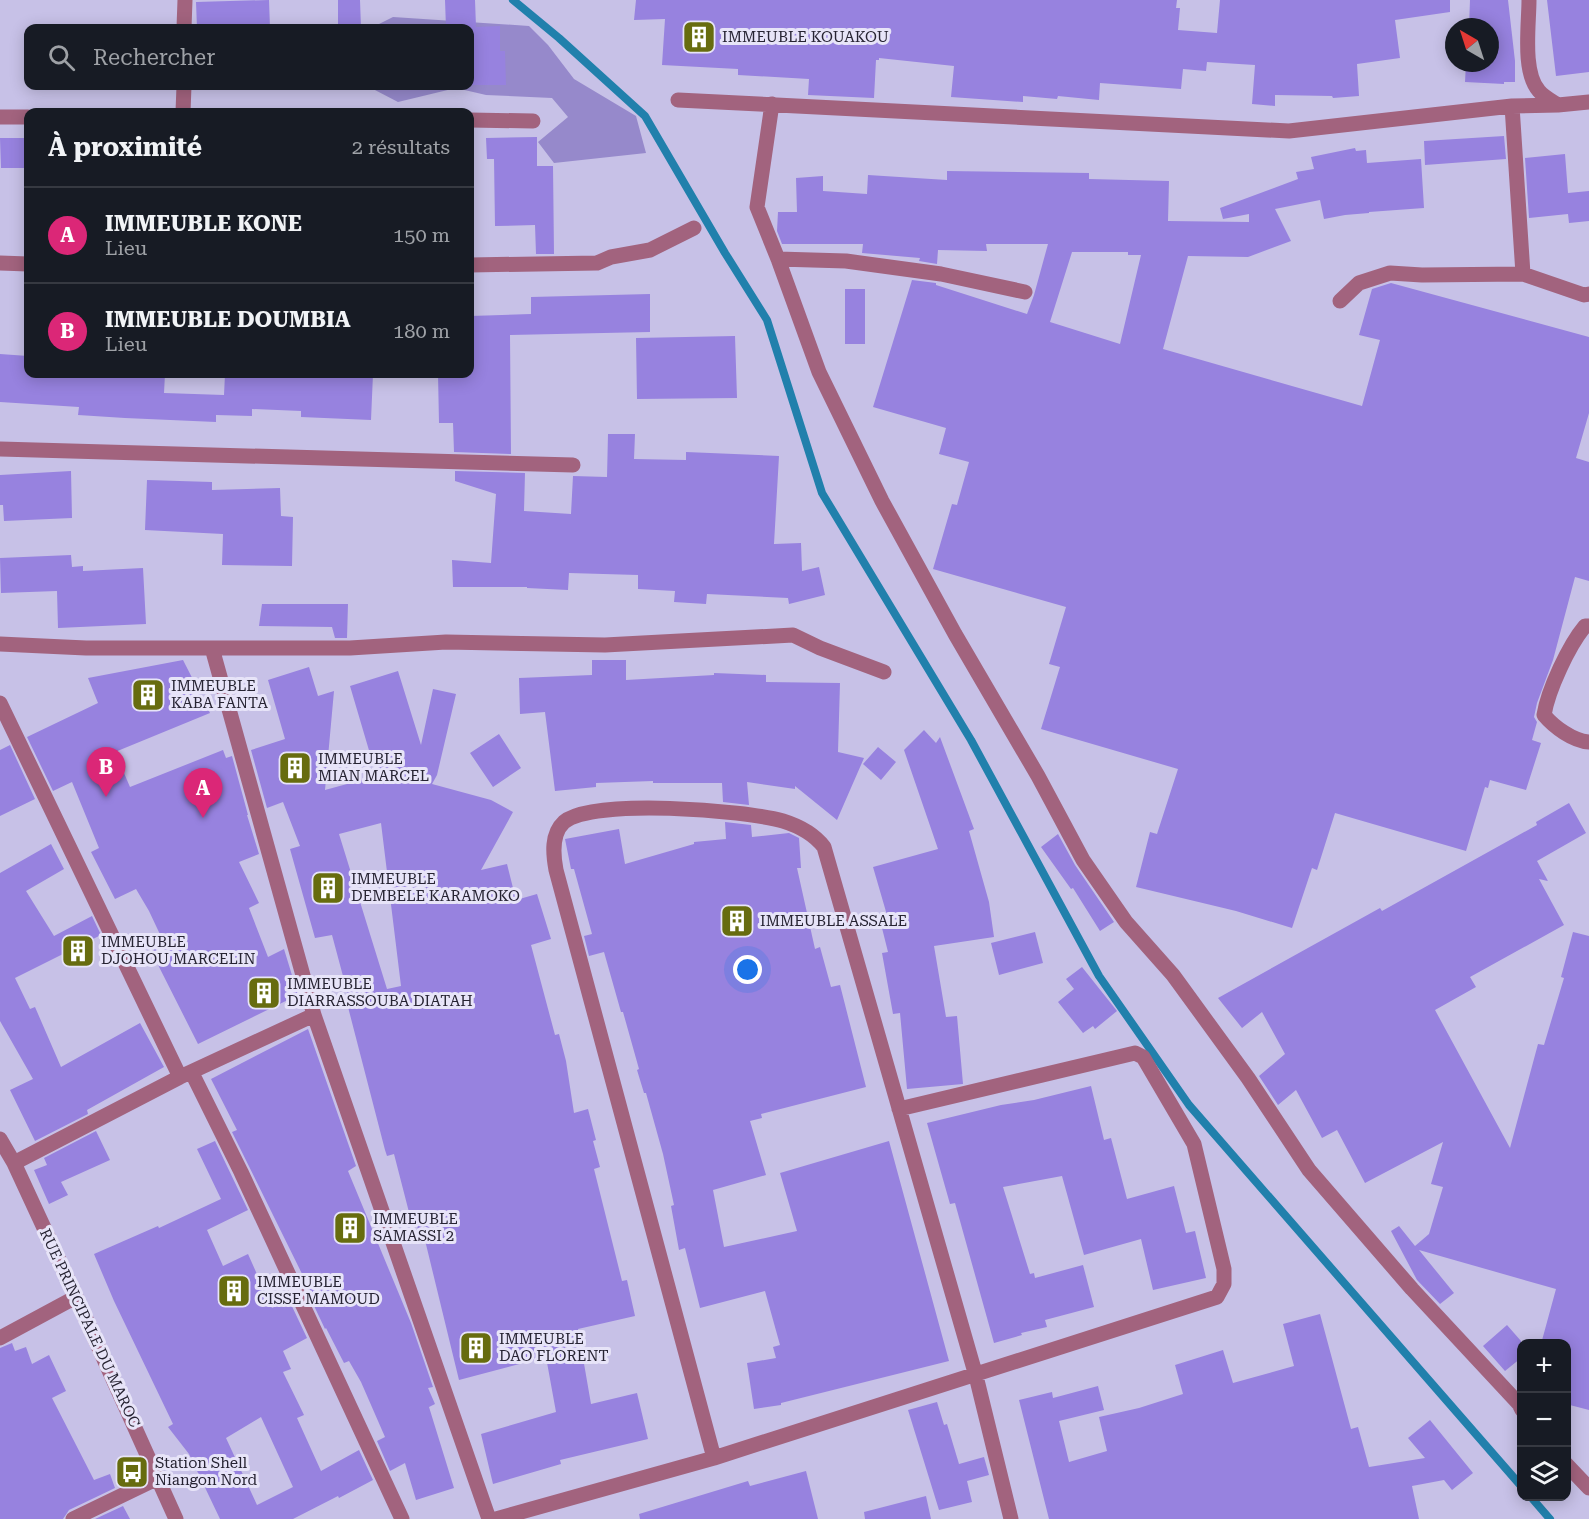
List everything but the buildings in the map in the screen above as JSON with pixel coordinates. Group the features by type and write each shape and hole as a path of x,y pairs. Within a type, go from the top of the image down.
{"street":[{"path":"184,24 185,0"},
{"path":"1529,0 1528,64 1540,92 1558,105"},
{"path":"183,108 184,90"},
{"path":"678,99 1289,131 1512,106 1589,102"},
{"path":"772,104 757,207 819,372 882,501 1083,860 1126,922 1180,985 1248,1078 1310,1170 1412,1289 1517,1402"},
{"path":"1512,106 1523,274"},
{"path":"0,117 24,117"},
{"path":"474,120 533,121"},
{"path":"474,265 597,263 611,257 650,250 694,228"},
{"path":"778,259 846,261 941,274 1025,292"},
{"path":"0,263 24,264"},
{"path":"1340,301 1359,283 1390,273 1523,274 1584,295 1589,294"},
{"path":"0,449 573,465"},
{"path":"1589,626 1585,626 1576,636 1546,701 1544,715 1551,723 1581,741 1589,742"},
{"path":"0,644 86,648 350,648 446,642 605,645 793,635 820,648 884,672"},
{"path":"212,648 314,1014 489,1519"},
{"path":"0,703 186,1075 246,1182 402,1519"},
{"path":"714,1458 555,870 555,836 562,824 575,815 615,810 684,808 750,815 783,821 814,835 825,847 976,1376 1011,1519"},
{"path":"14,1163 186,1075 314,1014"},
{"path":"496,1519 714,1458 1217,1297 1224,1284 1224,1269 1194,1144 1143,1057 1135,1053 899,1109"},
{"name":"RUE PRINCIPALE DU MAROC","path":"0,1139 14,1163 176,1519"},
{"path":"0,1338 76,1297"},
{"path":"1571,1469 1589,1488"},
{"path":"73,1519 158,1478"}],"shaded area":[{"path":"393,17 529,26 548,45 574,79 636,116 646,153 554,163 538,142 568,117 552,98 486,95 465,90 474,90 474,24 379,24"},
{"path":"375,90 448,90 398,102"}],"waterway":[{"path":"513,0 559,38 645,116 767,320 822,493 971,740 1099,976 1189,1105 1517,1481"},
{"path":"1534,1501 1550,1519"}],"place":[{"name":"IMMEUBLE KOUAKOU","path":"699,37"},
{"name":"IMMEUBLE KABA FANTA","path":"148,695"},
{"name":"IMMEUBLE MIAN MARCEL","path":"295,768"},
{"name":"IMMEUBLE DOUMBIA","path":"106,797"},
{"name":"IMMEUBLE KONE","path":"203,818"},
{"name":"IMMEUBLE DEMBELE KARAMOKO","path":"328,888"},
{"name":"IMMEUBLE ASSALE","path":"737,921"},
{"name":"IMMEUBLE DJOHOU MARCELIN","path":"78,951"},
{"name":"IMMEUBLE DIARRASSOUBA DIATAH","path":"264,993"},
{"name":"IMMEUBLE SAMASSI 2","path":"350,1228"},
{"name":"IMMEUBLE CISSE MAMOUD","path":"234,1291"},
{"name":"IMMEUBLE DAO FLORENT","path":"476,1348"},
{"name":"Station Shell Niangon Nord","path":"132,1472"}]}
